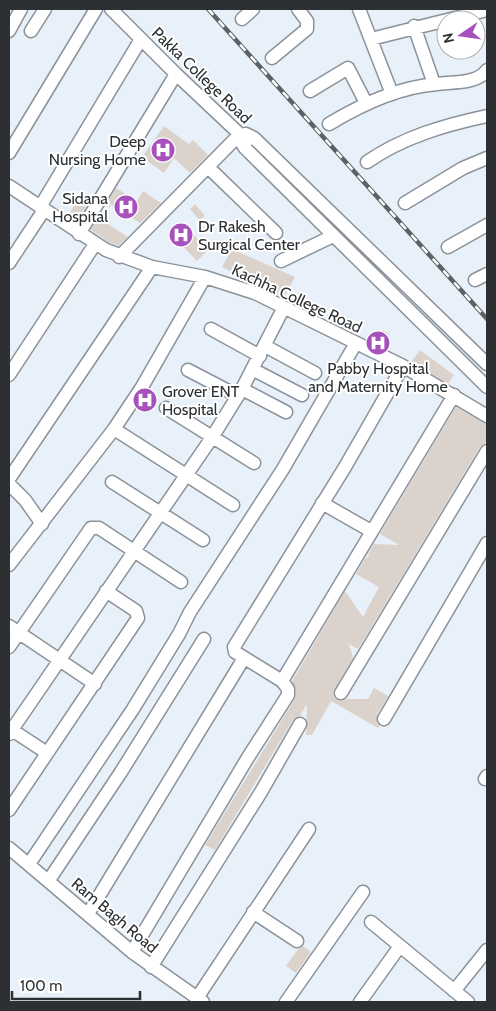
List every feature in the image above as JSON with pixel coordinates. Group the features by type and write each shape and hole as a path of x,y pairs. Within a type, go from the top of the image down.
{"street":[{"path":"9,31 21,9"},
{"path":"31,31 45,9"},
{"path":"9,153 96,9"},
{"name":"Pakka College Road","path":"110,9 243,137"},
{"path":"242,19 253,9"},
{"path":"272,58 307,29 307,21 298,9"},
{"path":"359,9 392,94"},
{"path":"371,39 414,26 435,15 487,10"},
{"path":"414,26 434,84"},
{"path":"9,263 141,39"},
{"path":"310,91 348,68 366,103"},
{"path":"329,124 366,103 392,94 434,84 473,79 480,77 487,70"},
{"path":"80,234 126,153 176,74"},
{"path":"367,162 384,150 408,139 487,116"},
{"path":"120,257 208,167 246,134 254,138 487,364"},
{"path":"243,137 240,140 245,148 487,387"},
{"path":"243,137 487,376"},
{"path":"406,203 463,168 487,158"},
{"path":"208,167 276,232"},
{"name":"Kachha College Road","path":"9,186 95,244 120,257 152,267 205,277 255,293 283,309 403,366 487,416"},
{"path":"448,247 487,225"},
{"path":"281,261 333,236"},
{"path":"9,375 95,244"},
{"path":"9,479 46,428 152,267"},
{"path":"475,280 487,274"},
{"path":"9,565 114,430 142,388 205,277"},
{"path":"47,753 10,730 213,436 240,392 283,309"},
{"path":"212,330 315,373"},
{"path":"29,864 148,685 190,612 273,485 356,343"},
{"path":"132,952 266,728 288,695 288,689 282,681 235,652 234,647 403,366"},
{"path":"188,370 286,412"},
{"path":"252,370 302,395"},
{"path":"282,681 454,395"},
{"path":"166,408 254,463"},
{"path":"114,430 233,505"},
{"path":"342,693 487,451"},
{"path":"112,482 204,540"},
{"path":"9,484 25,500 42,524"},
{"path":"322,503 371,531"},
{"path":"9,647 14,629 90,528 99,528 181,582"},
{"path":"384,719 487,543"},
{"path":"9,810 138,618 136,611 106,591"},
{"path":"14,629 94,684"},
{"path":"49,880 122,772 204,639"},
{"path":"88,914 244,658"},
{"path":"151,967 261,792 300,724"},
{"path":"194,999 309,829"},
{"name":"Ram Bagh Road","path":"9,848 132,952 194,999"},
{"path":"286,1002 363,892"},
{"path":"253,912 297,941"},
{"path":"371,922 468,1002"},
{"path":"360,1002 400,946"},
{"path":"454,991 487,950"}],"building":[{"path":"164,126 189,144 193,140 208,155 190,173 174,158 164,173 142,157"},
{"path":"116,188 137,201 143,191 161,203 140,223 111,205 109,207 106,205"},
{"path":"77,202 86,207 77,221 68,215"},
{"path":"195,204 205,216 199,220 190,209"},
{"path":"98,218 128,237 118,246 110,243 91,230"},
{"path":"185,225 208,250 197,261 173,236"},
{"path":"232,249 295,277 284,297 222,267"},
{"path":"383,330 389,334 382,347 375,343"},
{"path":"420,350 454,375 448,384 411,362"},
{"path":"456,407 487,424 487,441 480,447 358,649 349,644 353,658 333,692 334,697 340,701 368,699 374,688 388,696 377,715 377,723 380,726 378,728 331,701 312,735 306,735 307,704 300,716 293,720 215,850 205,845 295,699 296,689 292,681 345,591 363,617 379,587 356,574 365,559 370,555 368,554 374,544 399,545 380,534"},
{"path":"303,946 311,952 296,973 286,966 298,949"}],"railway":[{"path":"208,9 487,319"}],"place":[{"name":"Deep Nursing Home","path":"163,150"},
{"name":"Sidana Hospital","path":"126,207"},
{"name":"Dr Rakesh Surgical Center","path":"181,235"},
{"name":"Pabby Hospital and Maternity Home","path":"378,343"},
{"name":"Grover ENT Hospital","path":"145,400"}]}
